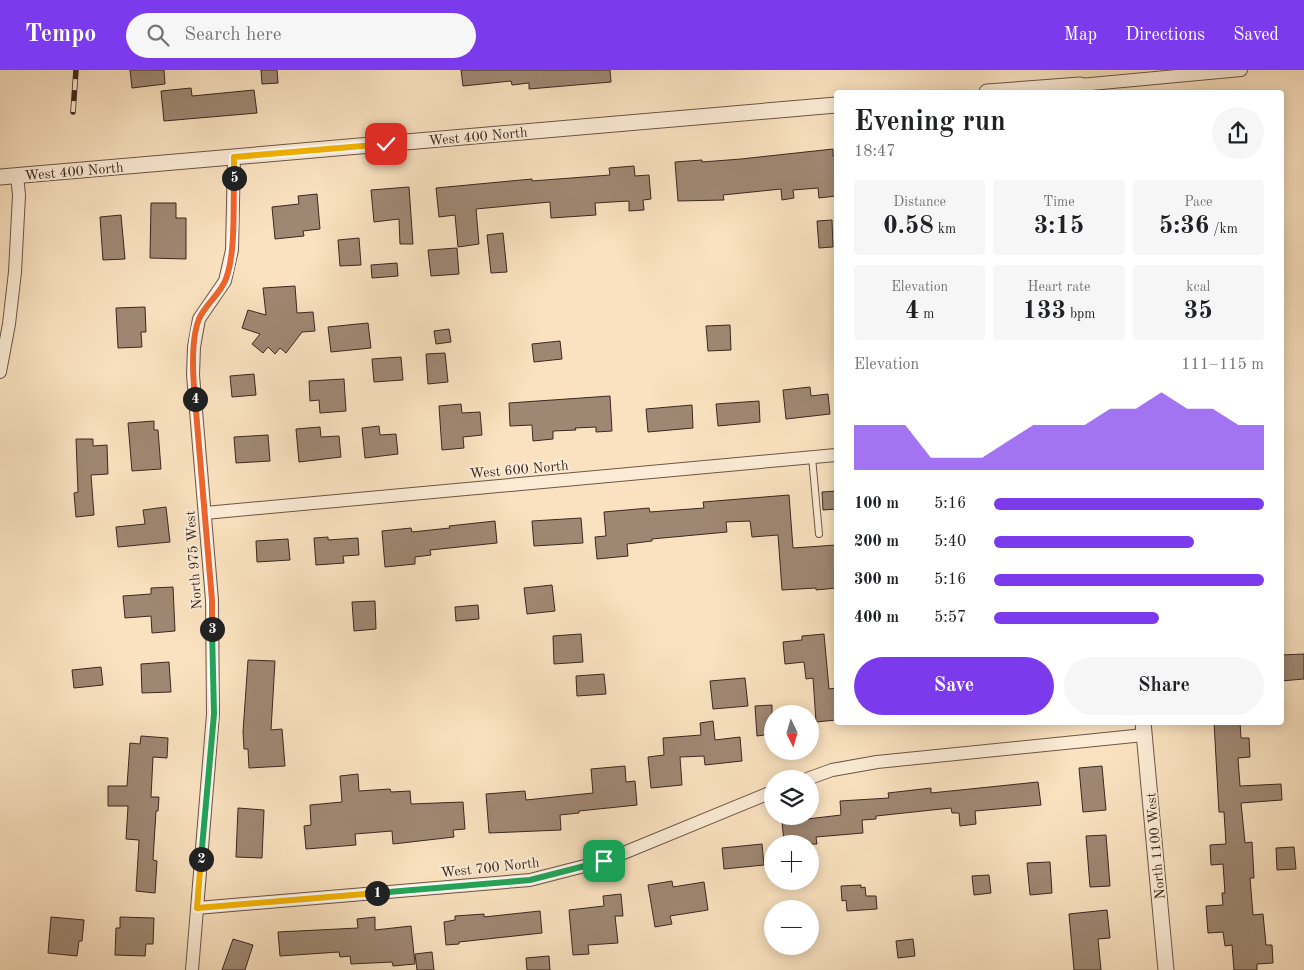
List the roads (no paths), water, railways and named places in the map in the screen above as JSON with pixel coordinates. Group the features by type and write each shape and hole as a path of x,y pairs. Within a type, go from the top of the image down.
{"street":[{"path":"1005,90 1079,82 1241,70"},
{"name":"West 400 North","path":"0,177 834,105"},
{"name":"North 975 West","path":"192,970 214,714 212,600 193,375 194,347 199,319 225,281 232,250 234,157"},
{"path":"0,372 9,324 15,272 17,176"},
{"name":"West 600 North","path":"205,513 834,455"},
{"path":"819,775 832,770 877,762 1143,729"},
{"name":"North 1100 West","path":"1143,729 1166,970"},
{"name":"West 700 North","path":"197,908 530,880 604,861 764,795"}],"lane":[{"path":"812,457 819,534"}],"railway":[{"path":"73,112 76,70"}]}
